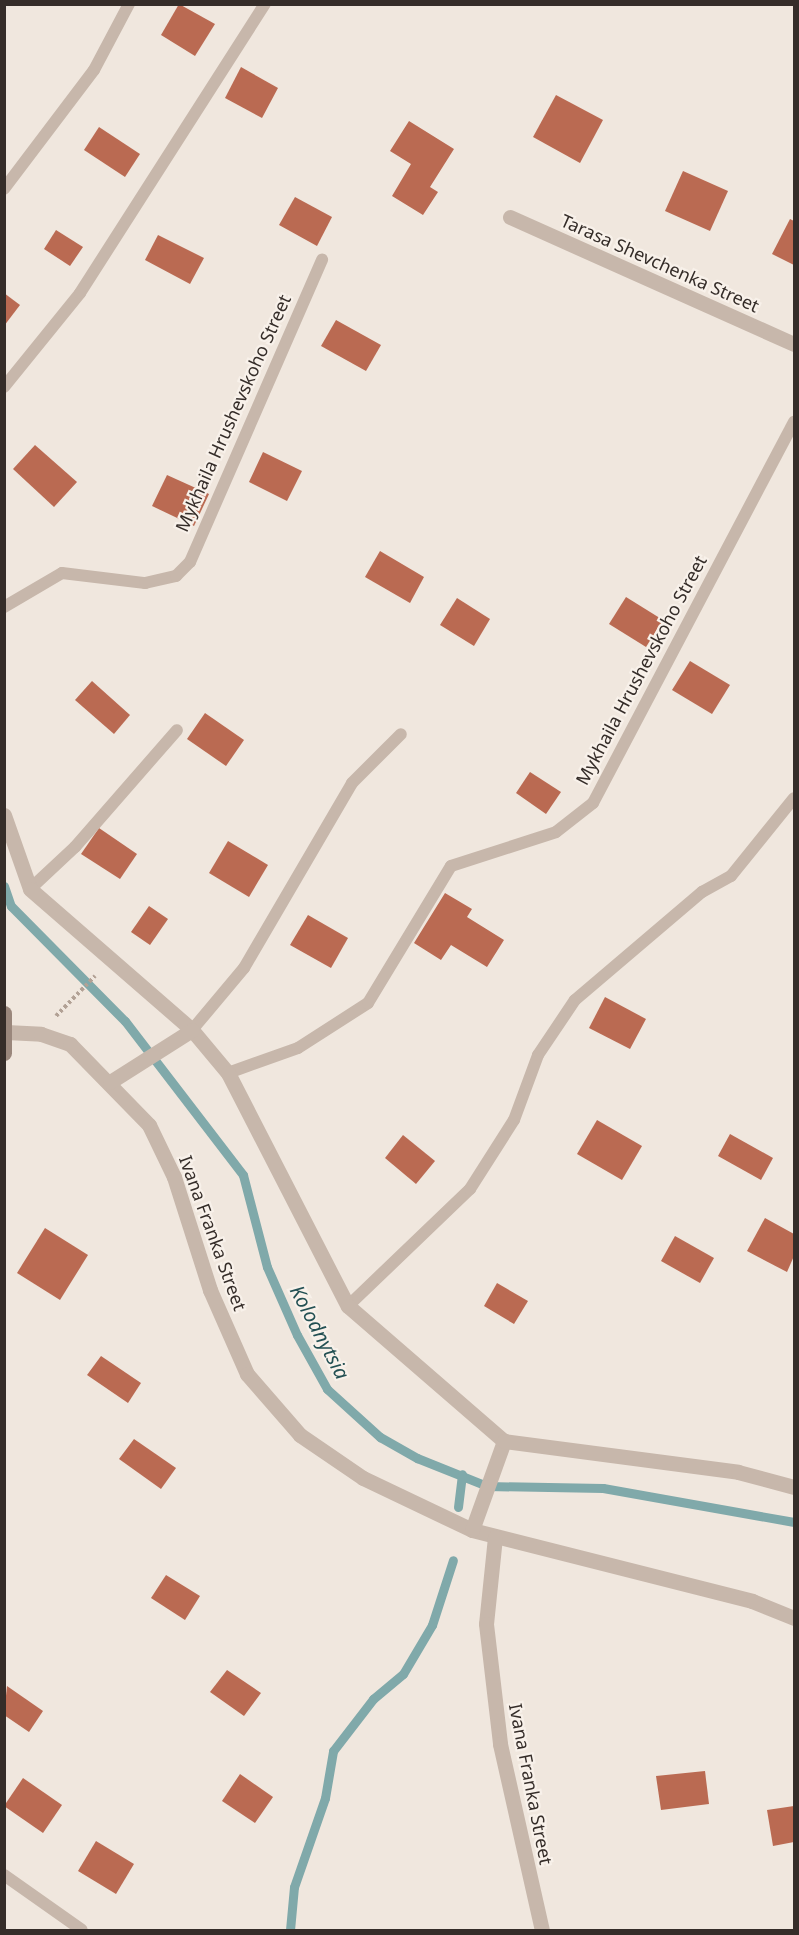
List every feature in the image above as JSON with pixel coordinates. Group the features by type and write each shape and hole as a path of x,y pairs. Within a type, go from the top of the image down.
{"street":[{"name":"Tarasa Shevchenka Street","path":"510,217 795,344"},
{"path":"4,815 30,889 192,1030 228,1073 348,1306 504,1441 738,1472 795,1486"},
{"path":"4,1013 6,1032 4,1053"},
{"path":"110,1082 192,1030"},
{"name":"Ivana Franka Street","path":"6,1032 41,1034 70,1044 110,1082 149,1125 174,1177 210,1290 247,1374 309,1441 363,1478 472,1530 752,1601 795,1618"},
{"path":"472,1530 504,1441"},
{"name":"Ivana Franka Street","path":"495,1537 486,1624 500,1744 542,1930"}],"lane":[{"path":"4,189 94,70 129,4"},
{"path":"4,387 80,293 265,4"},
{"name":"Mykhaila Hrushevskoho Street","path":"4,607 62,573 146,583 176,576 189,562 322,260"},
{"name":"Mykhaila Hrushevskoho Street","path":"228,1073 298,1048 368,1003 451,866 556,832 593,803 795,423"},
{"path":"30,889 75,847 177,730"},
{"path":"192,1030 244,968 352,783 401,734"},
{"path":"348,1306 470,1190 514,1120 538,1055 575,1000 702,892 731,876 795,798"},
{"path":"4,1875 82,1930"}],"path":[{"path":"70,1000 113,960"}],"building":[{"path":"179,4 215,24 195,56 161,35"},
{"path":"241,67 278,88 262,118 225,98"},
{"path":"556,95 603,120 580,163 533,137"},
{"path":"409,121 454,149 430,187 438,192 423,215 392,196 411,164 390,151"},
{"path":"99,127 140,154 125,177 84,150"},
{"path":"683,171 728,191 710,231 665,211"},
{"path":"295,197 332,217 317,246 279,225"},
{"path":"790,219 794,221 794,265 772,254"},
{"path":"56,230 83,247 70,266 44,249"},
{"path":"158,235 204,258 190,284 145,260"},
{"path":"4,293 20,305 4,326"},
{"path":"336,320 381,345 366,371 321,346"},
{"path":"35,445 77,482 54,507 13,469"},
{"path":"263,452 302,471 287,501 249,482"},
{"path":"167,475 209,494 194,526 152,506"},
{"path":"380,551 424,577 410,603 365,577"},
{"path":"626,597 663,620 646,647 609,624"},
{"path":"457,598 490,619 474,646 440,625"},
{"path":"690,661 730,685 712,714 672,690"},
{"path":"92,681 130,715 114,734 75,700"},
{"path":"205,713 244,740 226,766 187,739"},
{"path":"530,772 561,792 546,814 516,793"},
{"path":"99,828 137,854 120,879 81,854"},
{"path":"228,841 268,865 249,897 209,873"},
{"path":"445,893 472,909 467,917 504,940 487,967 451,945 441,960 414,943"},
{"path":"149,906 168,919 150,945 131,932"},
{"path":"308,915 348,938 331,968 290,945"},
{"path":"605,997 646,1019 630,1049 589,1028"},
{"path":"597,1120 642,1146 622,1180 577,1154"},
{"path":"730,1134 773,1158 761,1180 718,1156"},
{"path":"403,1135 435,1161 416,1184 385,1158"},
{"path":"765,1218 794,1234 794,1256 787,1272 747,1251"},
{"path":"45,1228 88,1255 60,1300 17,1273"},
{"path":"675,1236 714,1258 700,1283 661,1261"},
{"path":"497,1283 528,1301 514,1324 484,1306"},
{"path":"101,1356 141,1383 128,1403 87,1375"},
{"path":"134,1439 176,1468 161,1489 119,1459"},
{"path":"166,1575 200,1596 185,1620 151,1598"},
{"path":"227,1670 261,1693 244,1716 210,1692"},
{"path":"7,1686 43,1711 29,1732 4,1715"},
{"path":"705,1771 709,1804 661,1810 656,1776"},
{"path":"240,1774 273,1797 255,1823 222,1801"},
{"path":"23,1778 62,1805 43,1833 4,1806"},
{"path":"794,1806 794,1842 773,1846 767,1810"},
{"path":"96,1841 134,1864 116,1894 78,1871"}],"waterway":[{"name":"Kolodnytsia","path":"4,886 11,906 125,1021 243,1175 267,1267 297,1335 327,1389 380,1437 417,1458 487,1486 603,1488 794,1522"},
{"path":"458,1507 462,1474"},
{"path":"290,1930 294,1887 325,1798 333,1751 373,1699 403,1674 432,1625 453,1560"}]}
